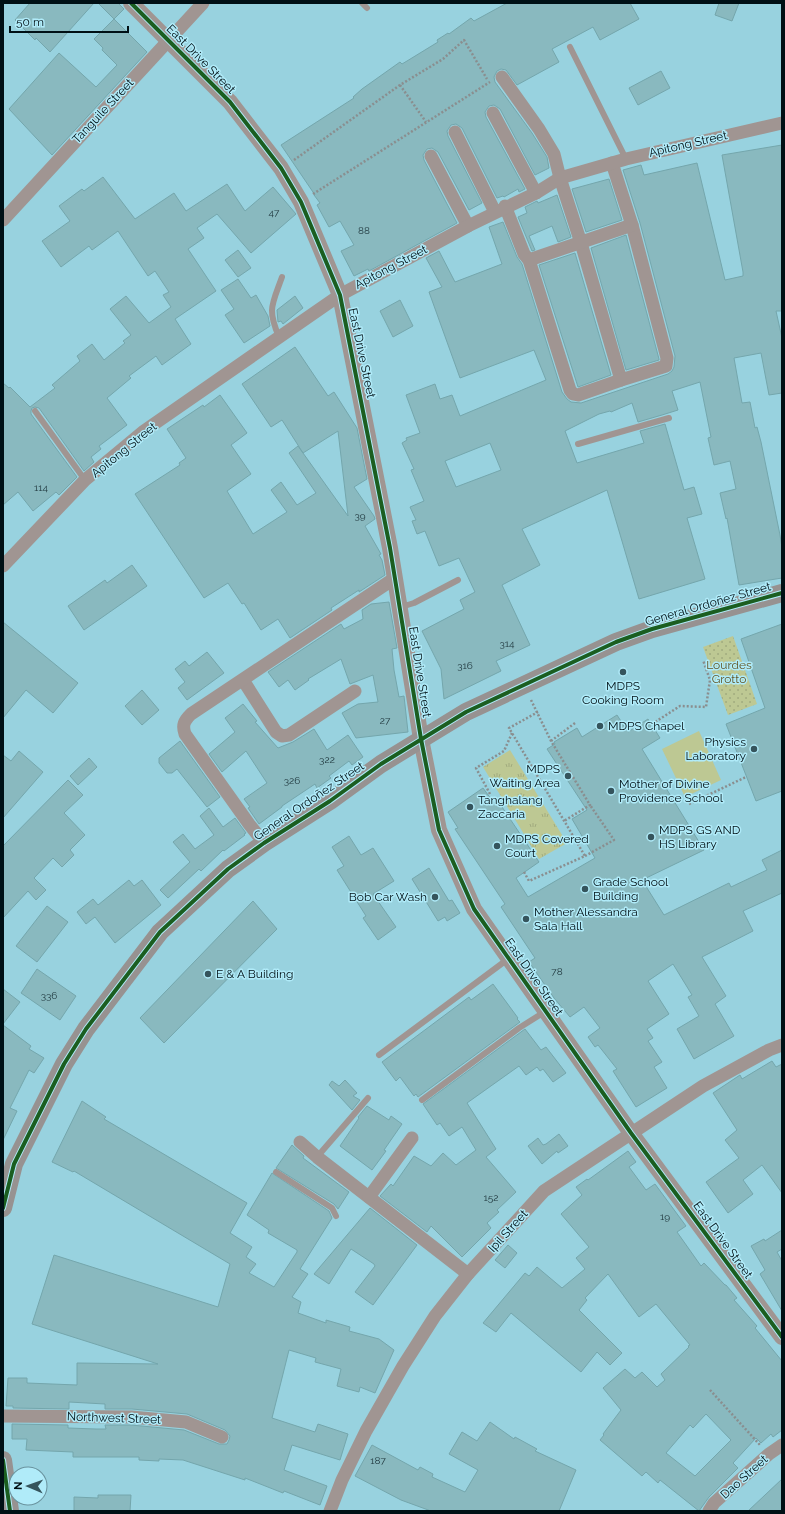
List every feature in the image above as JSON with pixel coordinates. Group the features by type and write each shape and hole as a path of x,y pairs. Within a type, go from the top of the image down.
{"main road":[{"name":"General Ordoñez Street","path":"3,1208 14,1164 64,1064 86,1029 160,932 228,869 264,843 421,739 466,712 616,642 652,629 782,593"},
{"path":"3,1460 10,1511"}],"street":[{"name":"East Drive Street","path":"130,3 230,102 281,168 301,202 340,295 371,445 395,578 421,739 439,830 474,909 631,1133 782,1337"},
{"name":"Tanguile Street","path":"3,220 203,3"},
{"path":"502,77 539,129 554,154 621,380"},
{"path":"493,113 536,192"},
{"name":"Apitong Street","path":"3,566 85,480 144,431 340,295 560,178 626,159 782,122"},
{"path":"455,132 500,209 524,254 529,260 570,390 573,394 578,395 666,366 668,362 632,225 612,163"},
{"path":"431,156 468,226"},
{"path":"529,260 632,225"},
{"path":"264,843 185,734 183,726 185,721 191,714 395,578"},
{"path":"243,680 276,732 282,736 289,735 355,691"},
{"name":"Ipil Street","path":"330,1511 342,1480 366,1431 403,1366 435,1316 468,1274 544,1191 703,1086 769,1050 782,1045"},
{"path":"369,1197 412,1138"},
{"path":"300,1142 317,1157 468,1274"},
{"name":"Northwest Street","path":"3,1416 131,1417 186,1422 222,1437"},
{"name":"Dao Street","path":"709,1511 714,1503 769,1454 782,1445"}],"lane":[{"path":"362,3 367,8"},
{"path":"570,47 626,159"},
{"path":"279,337 273,322 271,306 282,277"},
{"path":"35,411 85,480"},
{"path":"578,444 669,418"},
{"path":"399,608 414,603 458,580"},
{"path":"380,1055 509,958"},
{"path":"422,1100 519,1028 546,1011"},
{"path":"317,1157 368,1098"},
{"path":"276,1172 332,1208 336,1216"}],"path":[{"path":"289,163 400,85 443,59 464,40 492,85 502,77"},
{"path":"309,197 490,82"},
{"path":"400,85 426,122"},
{"path":"652,724 680,706 706,707 710,680 703,660"},
{"path":"524,872 529,881 585,856 614,840 590,805 551,741 538,712 532,703"},
{"path":"538,712 509,728 585,856"},
{"path":"551,741 575,723"},
{"path":"490,794 476,768 504,751 512,733"},
{"path":"689,804 746,777"},
{"path":"564,821 590,805"},
{"path":"710,1390 757,1442"}],"green space":[{"name":"Lourdes Grotto","path":"733,636 757,704 728,715 703,647"},
{"path":"699,731 721,780 685,797 662,749"},
{"path":"510,750 567,843 539,859 483,767"}],"building":[{"path":"30,3 94,3 50,52 36,38 35,40 15,20"},
{"path":"98,3 118,3 124,9 114,19"},
{"path":"507,3 630,3 639,19 600,40 593,27 552,49 559,62 517,85 506,70 501,69 497,71 494,77 495,82 532,133 547,157 549,168 535,175 500,109 494,105 489,106 485,112 486,117 525,189 519,192 518,189 504,197 497,198 462,128 456,124 451,125 447,131 448,136 482,203 469,210 438,152 432,148 427,149 423,155 424,160 457,223 369,271 368,269 354,276 341,251 354,245 340,221 329,227 317,205 320,203 281,145 354,98 353,97 362,89 400,62 402,64 438,42 437,40 448,33 449,34 471,18 474,21"},
{"path":"719,3 739,3 732,21 715,15"},
{"path":"114,19 147,52 52,155 9,109 59,53 96,87 117,65 102,50 103,48 94,39"},
{"path":"661,71 670,88 638,105 629,88"},
{"path":"782,145 782,311 776,311 782,338 782,393 769,395 761,353 734,358 742,403 750,402 755,428 757,427 761,442 780,535 782,548 782,578 739,585 727,518 726,519 720,493 736,489 730,461 714,465 708,438 711,437 700,382 672,391 678,410 638,422 632,403 611,412 599,414 565,431 577,463 644,443 640,431 665,424 684,490 694,487 702,514 687,518 705,579 639,599 607,490 522,529 540,565 502,585 530,645 496,661 501,671 444,699 441,669 422,631 464,609 460,600 475,592 459,558 439,566 425,531 417,534 412,521 416,520 410,507 424,501 411,470 414,469 402,443 407,440 406,438 420,433 406,395 435,384 440,399 452,395 460,416 546,380 534,350 460,378 429,292 442,287 426,258 439,251 455,282 502,264 489,227 503,222 517,257 522,264 562,392 571,402 581,403 668,374 674,367 675,356 640,223 623,170 641,165 644,175 697,163 725,280 743,276 743,272 722,155","holes":["490,443 501,470 456,487 445,461"]},
{"path":"103,177 135,219 174,193 186,211 227,184 245,211 273,187 296,214 251,253 217,214 197,228 204,238 188,249 216,291 175,319 191,344 162,365 156,356 129,376 131,378 107,398 127,425 99,446 101,449 91,457 94,462 84,471 39,408 32,408 31,414 77,477 59,495 56,492 33,511 18,492 3,505 3,383 9,388 10,387 30,407 55,388 52,385 80,361 77,356 92,344 104,360 125,343 123,341 131,335 110,309 126,296 149,323 171,307 163,295 169,292 155,271 148,276 118,231 92,250 89,246 61,267 42,241 70,221 59,206 82,189 84,191"},
{"path":"609,179 622,220 586,232 572,189"},
{"path":"557,195 571,237 558,242 552,226 529,236 535,250 532,251 518,217 527,213 525,207 537,201 538,203"},
{"path":"626,235 659,360 626,370 591,248"},
{"path":"238,250 251,268 238,277 225,260"},
{"path":"575,253 611,375 578,387 539,265"},
{"path":"238,279 251,298 256,295 268,316 270,326 244,343 225,315 234,309 221,290"},
{"path":"295,296 303,308 283,324 281,321 278,322 277,310"},
{"path":"400,300 413,326 393,337 380,311"},
{"path":"295,347 328,396 334,392 357,428 367,479 354,487 374,516 375,519 365,526 381,554 379,555 382,560 385,575 331,608 332,610 290,638 278,619 261,630 244,603 242,604 228,583 204,598 135,494 180,465 179,463 186,458 167,429 203,405 204,407 220,395 247,433 231,445 251,474 227,491 253,534 287,512 271,490 281,482 297,505 316,493 289,453 298,446 303,453 282,420 271,427 242,384","holes":["338,431 348,516 303,453"]},
{"path":"132,565 147,586 84,630 68,606 105,580 107,583"},
{"path":"389,602 397,648 392,649 394,670 399,697 404,696 408,732 356,738 342,713 358,704 378,702 373,675 350,684 341,659 308,679 309,680 295,690 288,680 279,687 268,672 341,624 344,629 363,619 362,610 371,604"},
{"path":"3,622 78,683 53,713 26,690 3,718"},
{"path":"782,624 782,791 756,801 726,724 765,708 741,639"},
{"path":"207,652 224,673 187,700 178,688 185,682 175,669 185,661 189,666"},
{"path":"142,690 159,710 142,725 125,706"},
{"path":"243,704 257,721 255,722 278,748 293,742 314,729 327,750 348,735 363,757 352,765 349,761 329,776 331,778 317,788 315,784 282,806 259,824 248,808 250,807 244,799 267,783 246,751 222,772 209,754 235,732 225,718"},
{"path":"617,715 628,732 648,719 660,738 642,749 704,850 642,880 664,915 729,883 731,887 767,870 762,860 782,850 782,893 743,911 753,931 702,957 726,996 715,1004 734,1036 694,1059 677,1029 699,1016 688,997 692,995 673,964 648,981 669,1014 647,1029 653,1038 648,1041 662,1062 654,1067 667,1088 636,1107 613,1071 617,1069 598,1045 595,1047 588,1037 600,1028 584,1007 570,1017 554,998 529,962 535,958 501,907 505,904 455,829 458,828 448,812 483,788 494,803 498,801 539,862 516,878 528,897 595,858 572,819 587,810 547,749 555,744 554,742 577,728 582,737"},
{"path":"180,741 220,797 207,807 177,769 172,773 167,773 159,763 159,758"},
{"path":"19,751 43,772 3,818 3,755 11,761"},
{"path":"89,758 97,767 78,785 70,776"},
{"path":"68,780 83,795 64,813 85,835 70,850 74,855 62,867 53,858 34,878 46,890 36,900 28,891 3,918 3,846"},
{"path":"209,808 223,827 235,818 246,833 224,851 223,850 201,871 199,869 168,898 160,890 190,862 173,842 183,834 195,849 214,835 200,816"},
{"path":"349,836 361,855 373,848 394,881 373,894 396,927 378,940 363,918 366,916 337,870 344,866 332,847"},
{"path":"429,868 449,901 452,900 460,913 447,921 445,917 438,921 412,879"},
{"path":"129,880 134,886 142,880 161,905 115,943 95,917 86,924 77,912 93,899 98,905"},
{"name":"E & A Building","path":"253,901 277,929 164,1043 140,1018"},
{"path":"47,906 68,922 37,962 16,946"},
{"path":"37,969 76,996 60,1020 21,993"},
{"path":"493,984 520,1022 418,1097 416,1094 414,1096 400,1077 396,1081 382,1062 469,997 471,1000"},
{"path":"3,989 20,1002 3,1024"},
{"path":"3,1025 31,1046 29,1049 44,1058 34,1073 29,1070 10,1108 17,1111 3,1140"},
{"path":"525,1029 541,1050 546,1047 566,1073 553,1082 543,1069 540,1071 537,1067 526,1075 519,1066 467,1103 496,1149 486,1157 516,1192 497,1210 499,1212 487,1223 491,1228 462,1257 431,1226 427,1232 380,1196 391,1184 393,1186 414,1156 431,1166 443,1153 456,1165 476,1150 462,1127 449,1136 440,1123 437,1125 423,1104"},
{"path":"772,1061 776,1067 782,1064 782,1193 762,1165 743,1180 753,1194 728,1213 706,1182 739,1158 725,1140 737,1130 713,1093 740,1075 742,1079"},
{"path":"345,1080 357,1093 353,1096 360,1100 352,1110 329,1085 332,1081 339,1086"},
{"path":"82,1101 106,1117 104,1119 247,1203 230,1233 252,1247 246,1257 256,1264 249,1273 274,1287 297,1250 268,1233 269,1230 247,1215 272,1173 329,1211 332,1218 300,1269 308,1274 292,1297 301,1302 298,1313 326,1323 326,1320 350,1327 349,1331 379,1339 394,1350 375,1393 360,1387 359,1392 337,1386 341,1369 315,1362 316,1358 289,1350 272,1418 315,1432 318,1424 348,1434 340,1460 292,1445 284,1470 327,1486 320,1505 284,1491 283,1493 245,1478 245,1480 183,1460 139,1460 139,1457 73,1457 73,1452 26,1450 27,1439 12,1439 12,1424 68,1425 68,1428 96,1429 106,1429 105,1425 131,1425 184,1430 219,1444 227,1444 230,1436 225,1430 187,1414 132,1409 105,1409 105,1404 69,1402 69,1409 13,1408 13,1406 6,1406 8,1378 27,1378 27,1383 77,1385 77,1363 158,1364 32,1324 54,1255 218,1307 230,1264 74,1171 73,1172 52,1162"},
{"path":"367,1106 389,1120 391,1116 402,1124 384,1150 386,1151 372,1170 340,1146 359,1118 358,1117"},
{"path":"559,1134 568,1146 558,1153 557,1151 542,1164 528,1146 538,1138 543,1145 546,1144"},
{"path":"292,1145 304,1156 303,1158 349,1192 338,1209 334,1204 276,1168"},
{"path":"628,1151 636,1162 629,1167 646,1190 655,1184 686,1226 677,1232 701,1266 704,1263 726,1285 737,1298 734,1300 757,1326 755,1328 782,1361 782,1430 773,1437 771,1434 761,1443 756,1438 733,1463 738,1468 709,1497 699,1511 660,1480 658,1483 646,1472 642,1476 600,1440 621,1410 603,1388 625,1369 635,1378 642,1372 657,1387 665,1380 661,1374 690,1345 656,1304 639,1317 608,1274 585,1298 587,1300 579,1310 622,1353 610,1365 597,1352 581,1372 511,1313 496,1332 483,1323 525,1273 529,1276 537,1267 562,1288 585,1269 576,1258 589,1247 561,1214 582,1195 576,1187 587,1179 588,1180","holes":["706,1414 731,1440 695,1476 666,1453 690,1425 693,1428"]},
{"path":"370,1208 417,1245 373,1305 355,1292 375,1266 351,1249 329,1284 314,1274"},
{"path":"782,1230 782,1249 777,1252 782,1261 782,1311 760,1274 765,1270 751,1246 764,1239 765,1241"},
{"path":"508,1245 517,1253 505,1268 495,1260"},
{"path":"490,1422 514,1439 515,1437 537,1449 535,1451 576,1470 559,1511 431,1511 401,1500 355,1476 372,1445 418,1470 420,1467 433,1474 432,1477 465,1492 478,1470 449,1454 462,1432 477,1441"},
{"path":"782,1479 782,1511 748,1511"},
{"path":"98,1495 131,1495 130,1511 74,1511 74,1497 98,1498"}],"cycle path":[{"path":"131,3 230,102 281,168 301,202 340,295 390,548 421,739 439,830 474,909 631,1133 782,1337"},
{"path":"3,1208 14,1164 64,1064 86,1029 160,932 228,869 264,843 330,801 381,764 466,712 616,642 652,629 782,593"},
{"path":"3,1460 10,1511"}],"place":[{"name":"MDPS Cooking Room","path":"623,672"},
{"name":"MDPS Chapel","path":"600,726"},
{"name":"Physics Laboratory","path":"754,749"},
{"name":"MDPS Waiting Area","path":"568,776"},
{"name":"Mother of Divine Providence School","path":"611,791"},
{"name":"Tanghalang Zaccaria","path":"470,807"},
{"name":"MDPS GS AND HS Library","path":"651,837"},
{"name":"MDPS Covered Court","path":"497,846"},
{"name":"Grade School Building","path":"585,889"},
{"name":"Bob Car Wash","path":"435,897"},
{"name":"Mother Alessandra Sala Hall","path":"526,919"},
{"name":"E & A Building","path":"208,974"}]}
